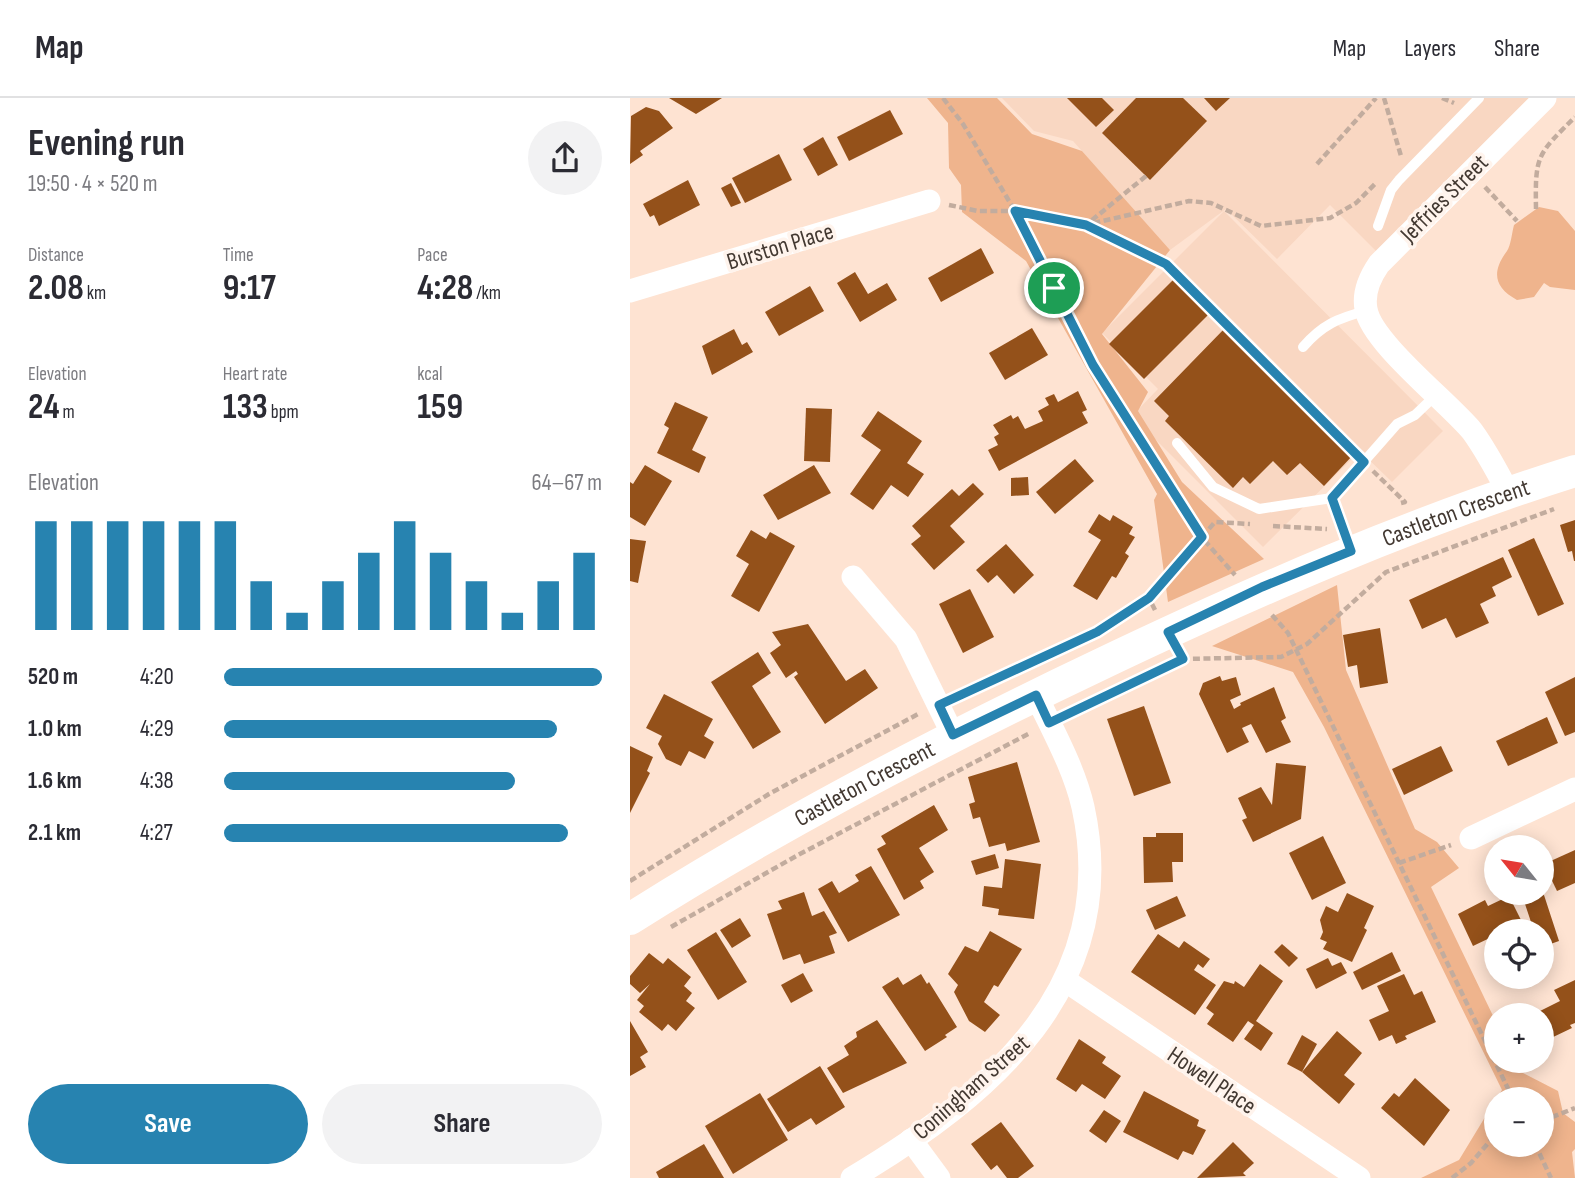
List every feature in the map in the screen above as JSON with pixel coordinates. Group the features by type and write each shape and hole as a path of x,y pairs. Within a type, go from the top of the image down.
{"street":[{"name":"Jeffries Street","path":"1366,311 1370,279 1379,264 1545,98"},
{"name":"Burston Place","path":"630,291 929,201"},
{"path":"1366,311 1379,337 1471,430 1508,492"},
{"name":"Castleton Crescent","path":"630,919 724,859 876,775 953,735 1043,709 1168,632 1252,596 1347,538 1575,471"},
{"path":"853,578 906,639 953,735"},
{"name":"Coningham Street","path":"852,1178 911,1140 1010,1058 1041,1022 1066,981 1084,934 1091,884 1091,858 1083,806 1065,754 1043,709"},
{"path":"1471,838 1575,789"},
{"name":"Howell Place","path":"1066,981 1359,1178"},
{"path":"911,1140 939,1178"}],"lane":[{"path":"1378,226 1391,190 1479,98"},
{"path":"1303,347 1320,328 1334,319 1366,311"},
{"path":"1177,443 1213,487 1259,509 1332,498 1397,424 1415,415 1437,394"},
{"path":"1332,498 1347,538"}],"path":[{"path":"943,98 964,124 1015,211 1093,365 1202,537 1252,596 1288,633 1507,1087"},
{"path":"1317,164 1376,98"},
{"path":"1384,98 1402,157"},
{"path":"1441,98 1455,103"},
{"path":"1446,112 1460,98"},
{"path":"1536,209 1536,172 1542,149 1575,117"},
{"path":"1393,166 1410,148"},
{"path":"1470,172 1517,221"},
{"path":"1086,225 1189,201 1211,203 1261,226 1308,222 1330,218 1356,203 1384,175"},
{"path":"1086,225 1146,176"},
{"path":"929,201 978,211 1015,211 1086,225 1166,264 1405,502 1392,506"},
{"path":"659,930 679,925 1043,709 1183,659 1281,657 1307,644 1386,572 1564,505"},
{"path":"630,881 769,794 939,705 1097,632 1149,598 1215,522 1253,524"},
{"path":"1266,525 1329,529 1347,538"},
{"path":"1149,598 1183,659"},
{"path":"1399,863 1471,838"},
{"path":"1554,1116 1575,1108"},
{"path":"1452,1178 1484,1148"},
{"path":"1541,1157 1551,1178"}],"shaded area":[{"path":"927,98 997,98 1032,134 1082,151 1170,250 1102,334 1148,392 1138,411 1182,482 1264,559 1168,602 1154,500 1157,494 1026,261 962,212 961,185 949,168 948,123"},
{"path":"1002,98 1549,98 1388,263 1330,205 1277,259 1226,209 1170,250 1073,141 1034,131"},
{"path":"1539,207 1558,211 1575,231 1575,290 1550,287 1544,283 1534,297 1517,300 1503,290 1497,272 1510,245 1514,225"},
{"path":"1224,211 1443,431 1392,482 1360,451 1263,547 1132,416 1158,389 1102,333"},
{"path":"1337,585 1346,670 1415,829 1437,842 1459,868 1431,887 1487,1003 1484,1003 1484,1053 1324,727 1293,672 1212,646"},
{"path":"1494,1073 1523,1073 1550,1087 1501,1087"},
{"path":"1554,1089 1558,1091 1563,1113 1575,1122 1575,1149 1572,1152 1575,1178 1421,1178 1459,1160 1484,1119 1484,1157 1554,1157"}],"building":[{"path":"669,98 722,98 696,114"},
{"path":"1067,98 1102,98 1114,110 1096,127"},
{"path":"1136,98 1183,98 1207,121 1150,180 1102,133"},
{"path":"1204,98 1230,98 1216,111"},
{"path":"646,107 659,111 673,128 640,151 643,155 630,164 631,116"},
{"path":"890,110 903,134 849,161 837,137"},
{"path":"823,137 838,165 818,176 803,149"},
{"path":"779,154 792,180 745,203 732,178"},
{"path":"688,180 700,205 659,226 654,215 650,217 643,204"},
{"path":"731,183 741,203 731,207 721,188"},
{"path":"981,248 994,273 941,302 928,278"},
{"path":"855,272 868,294 887,283 897,300 860,322 837,283"},
{"path":"1173,280 1208,315 1144,379 1109,344"},
{"path":"810,286 824,311 779,336 765,312"},
{"path":"1032,328 1048,355 1005,380 989,353"},
{"path":"1225,328 1354,454 1324,486 1300,463 1287,475 1273,461 1250,484 1243,477 1233,488 1165,421 1169,416 1154,401"},
{"path":"734,329 742,345 747,342 753,352 712,375 702,346"},
{"path":"1078,391 1087,410 1082,412 1088,423 999,471 988,450 998,445 994,437 999,434 993,425 1011,415 1013,419 1018,416 1025,429 1043,421 1038,411 1049,405 1045,398 1054,394 1058,402"},
{"path":"675,402 708,417 692,450 706,457 699,473 657,453 669,428 664,425"},
{"path":"806,408 832,409 830,462 804,461"},
{"path":"878,411 922,441 907,463 924,474 908,497 891,485 873,510 850,494 881,450 861,436"},
{"path":"1075,459 1094,481 1055,514 1036,492"},
{"path":"645,465 672,481 645,526 630,517 630,482 633,484"},
{"path":"814,465 831,493 778,520 763,495"},
{"path":"1028,477 1029,495 1011,496 1011,478"},
{"path":"973,483 984,494 950,526 965,542 934,570 911,544 921,536 912,526 952,489 959,496"},
{"path":"1099,514 1110,521 1113,515 1133,527 1129,534 1135,537 1125,553 1129,556 1116,578 1112,576 1097,600 1073,586 1101,540 1088,532"},
{"path":"1575,520 1574,561 1572,551 1568,552 1560,525"},
{"path":"751,530 766,539 770,532 795,546 759,612 731,596 749,564 736,556"},
{"path":"1534,538 1564,604 1538,616 1508,550"},
{"path":"630,539 646,541 638,583 630,581"},
{"path":"1006,544 1034,575 1014,594 997,575 988,583 976,570"},
{"path":"1503,557 1512,577 1492,587 1496,596 1480,604 1489,623 1456,638 1446,618 1422,629 1409,600"},
{"path":"970,589 994,637 963,653 939,604"},
{"path":"808,624 846,681 865,669 878,688 825,724 794,677 798,674 796,671 786,678 770,653 781,645 772,632"},
{"path":"1380,628 1388,683 1360,688 1357,665 1348,667 1343,635"},
{"path":"758,652 771,673 752,686 781,732 753,749 711,682"},
{"path":"1220,676 1222,681 1236,677 1241,695 1230,700 1234,709 1241,705 1240,703 1274,687 1286,718 1281,721 1291,742 1266,753 1251,724 1242,728 1249,742 1227,753 1199,694 1203,683"},
{"path":"1575,677 1575,732 1565,736 1545,692"},
{"path":"664,694 713,719 704,736 714,742 705,759 689,751 681,766 666,759 658,744 662,736 646,728"},
{"path":"1144,706 1171,783 1134,796 1107,719"},
{"path":"1547,717 1558,743 1508,766 1496,741"},
{"path":"630,746 653,757 647,771 650,773 630,813"},
{"path":"1441,746 1453,771 1404,795 1392,769"},
{"path":"1017,762 1040,842 1007,851 1005,843 989,847 980,817 973,819 969,804 975,802 968,777"},
{"path":"1276,763 1306,766 1301,819 1253,842 1242,820 1247,818 1238,798 1261,787 1272,805"},
{"path":"934,805 948,830 919,848 934,872 920,881 924,888 904,900 877,849 886,844 881,836"},
{"path":"1156,833 1183,833 1183,862 1172,862 1173,882 1144,883 1143,837 1156,837"},
{"path":"1323,836 1346,883 1312,900 1289,853"},
{"path":"1575,850 1575,883 1557,891 1554,885 1554,859"},
{"path":"995,854 999,868 976,875 971,861"},
{"path":"1005,859 1041,864 1034,919 998,915 999,909 982,906 984,886 1002,888"},
{"path":"871,866 900,915 848,942 818,889 832,881 839,893 859,881 855,875"},
{"path":"804,892 812,916 824,911 837,933 829,936 835,953 804,964 800,954 783,960 767,914 782,909 778,901"},
{"path":"1347,893 1374,906 1364,928 1367,930 1352,962 1323,949 1327,942 1320,939 1323,932 1320,920 1326,906 1338,912"},
{"path":"1177,896 1186,916 1155,930 1146,910"},
{"path":"1484,901 1484,905 1514,905 1520,919 1484,919 1484,941 1473,946 1458,914"},
{"path":"1525,905 1547,905 1552,919 1530,919"},
{"path":"740,918 751,936 732,948 720,930"},
{"path":"1554,926 1559,941 1554,943"},
{"path":"990,931 1022,949 998,987 994,985 984,1002 1000,1015 985,1032 969,1021 954,992 958,985 948,974 965,946 978,952"},
{"path":"716,932 747,982 718,1000 687,950"},
{"path":"1158,934 1179,948 1184,941 1210,959 1203,968 1198,964 1194,970 1216,985 1195,1015 1131,972"},
{"path":"1282,944 1298,958 1289,967 1274,952"},
{"path":"1392,952 1401,971 1362,990 1353,972"},
{"path":"649,953 663,964 668,958 691,977 684,986 692,993 686,1001 695,1008 676,1031 668,1024 662,1031 639,1012 644,1006 637,1000 650,984 640,993 630,984 630,976"},
{"path":"1328,958 1332,966 1341,962 1347,973 1316,989 1306,969"},
{"path":"1260,964 1283,981 1256,1021 1273,1033 1261,1051 1244,1039 1254,1025 1248,1021 1233,1042 1207,1024 1214,1014 1206,1008 1224,981 1234,984 1235,981 1244,987"},
{"path":"803,973 813,991 791,1003 781,985"},
{"path":"921,974 927,984 929,982 957,1027 925,1051 882,987 898,977 903,985"},
{"path":"1404,974 1414,995 1422,991 1436,1022 1405,1036 1407,1039 1396,1044 1392,1035 1379,1041 1369,1020 1389,1011 1377,986"},
{"path":"1575,980 1575,1023 1570,1025 1572,1028 1554,1037 1554,1004 1560,1001 1554,990"},
{"path":"877,1020 907,1063 843,1093 827,1068 849,1055 844,1046 857,1037 856,1032"},
{"path":"630,1021 648,1052 640,1057 646,1067 630,1076"},
{"path":"1337,1031 1362,1053 1344,1075 1355,1084 1339,1104 1302,1072"},
{"path":"1302,1035 1317,1044 1302,1072 1287,1064"},
{"path":"1079,1039 1106,1057 1102,1063 1121,1076 1105,1099 1082,1084 1076,1092 1056,1079"},
{"path":"820,1066 845,1107 816,1125 811,1118 788,1132 767,1099"},
{"path":"1415,1078 1450,1110 1424,1146 1381,1108 1394,1093 1399,1097"},
{"path":"1144,1091 1199,1120 1197,1126 1206,1130 1193,1155 1183,1151 1178,1160 1123,1132"},
{"path":"760,1093 788,1140 733,1174 705,1126"},
{"path":"1104,1110 1121,1121 1106,1143 1089,1131"},
{"path":"1001,1122 1034,1166 1018,1178 1007,1178 997,1165 991,1170 971,1144"},
{"path":"1233,1142 1254,1163 1243,1173 1246,1176 1197,1178"},
{"path":"704,1144 724,1178 659,1178 656,1172"}],"route":[{"path":"1015,211 1086,225 1166,264 1364,462 1332,498 1351,551 1262,587 1168,632 1183,659 1073,712 1049,723 1036,695 953,735 939,705 1097,632 1149,598 1202,537 1093,365 1054,288 1015,211"}]}
